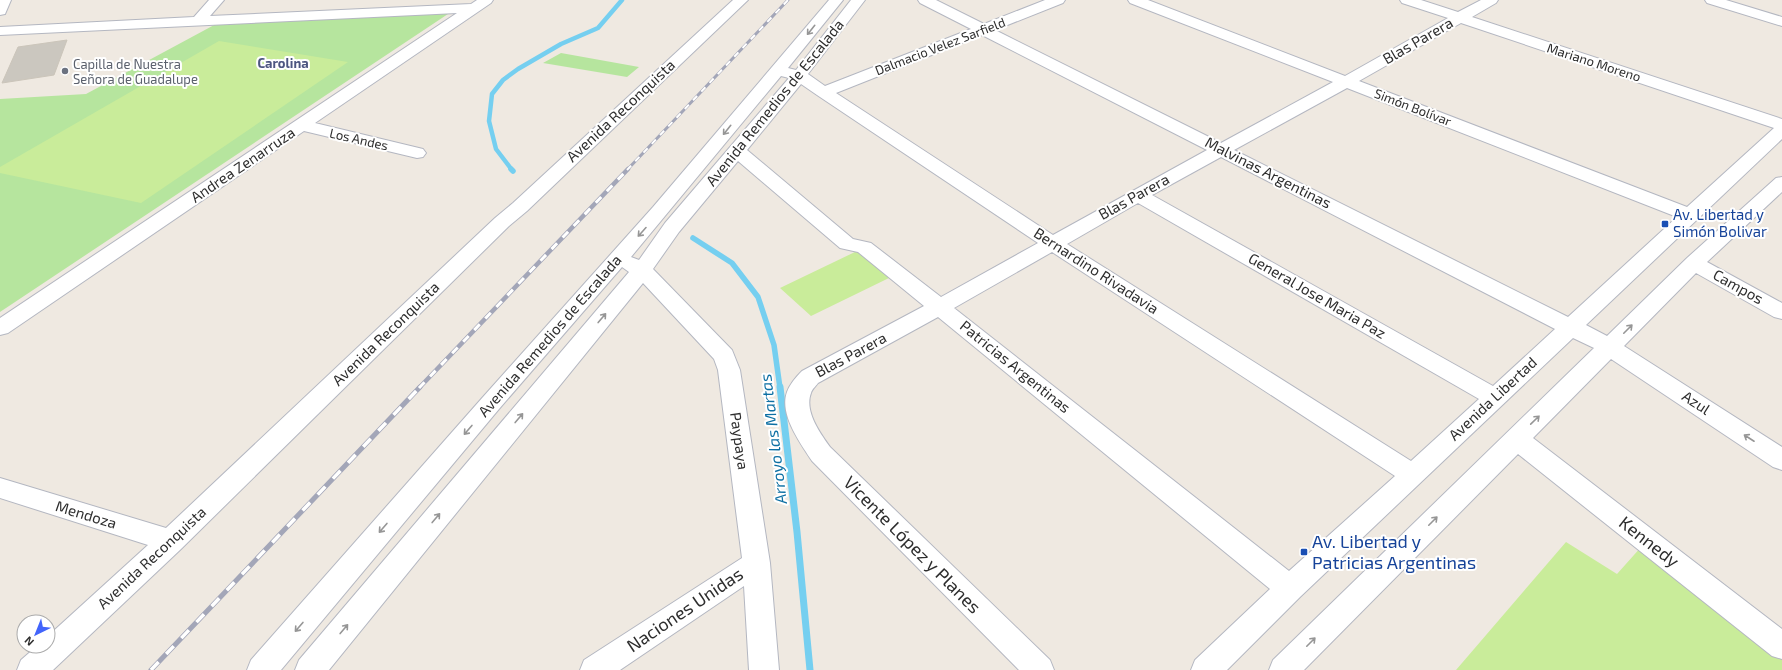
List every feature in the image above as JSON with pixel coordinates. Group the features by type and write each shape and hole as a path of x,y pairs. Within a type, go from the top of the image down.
{"street":[{"path":"0,11 4,0"},
{"path":"198,22 217,0"},
{"name":"Avenida Reconquista","path":"32,670 171,541 497,227 740,0"},
{"name":"Avenida Remedios de Escalada","path":"262,670 491,403 660,211 836,0"},
{"name":"Avenida Remedios de Escalada","path":"310,670 646,263 683,215 800,76 858,0"},
{"name":"Malvinas Argentinas","path":"925,0 985,29 1610,347"},
{"name":"Dalmacio Velez Sarfield","path":"823,92 1058,0"},
{"name":"Simón Bolívar","path":"1135,0 1690,215"},
{"name":"Mariano Moreno","path":"1407,0 1782,125"},
{"name":"Blas Parera","path":"798,411 799,392 810,377 940,307 1138,195 1347,82 1491,0"},
{"path":"1713,0 1782,22"},
{"path":"0,31 198,22 480,4"},
{"name":"Andrea Zenarruza","path":"0,328 480,4"},
{"name":"Bernardino Rivadavia","path":"778,70 800,76 1052,243 1413,475"},
{"name":"Los Andes","path":"301,125 417,153"},
{"name":"Avenida Libertad","path":"1206,670 1290,588 1782,130"},
{"name":"Patricias Argentinas","path":"737,151 848,244 864,247 1290,588"},
{"path":"1284,670 1694,263 1773,203 1782,182"},
{"name":"General Jose Maria Paz","path":"1138,195 1495,398"},
{"name":"Paypaya","path":"621,255 646,263 724,356 729,370 756,563 764,670"},
{"name":"Campos","path":"1694,263 1782,312"},
{"name":"Azul","path":"1610,347 1782,460"},
{"name":"Vicente López y Planes","path":"798,411 808,435 821,454 1039,670"},
{"name":"Kennedy","path":"1516,439 1782,646"},
{"name":"Mendoza","path":"0,488 171,541"},
{"name":"Naciones Unidas","path":"595,670 756,563"}],"green space":[{"path":"451,12 0,312 0,99 86,94 216,24"},
{"path":"219,41 348,62 141,203 0,173 0,167"},
{"path":"561,53 639,67 627,77 543,63"},
{"path":"857,251 889,278 811,316 780,288"},
{"path":"1566,542 1617,574 1642,546 1782,656 1782,670 1456,670"}],"building":[{"name":"Capilla de Nuestra Señora de Guadalupe","path":"67,40 54,75 2,83 18,47"}],"waterway":[{"name":"Arroyo las Martas","path":"512,170 496,149 489,121 492,94 503,80 518,69 561,44 598,28 622,0"},
{"name":"Arroyo las Martas","path":"693,238 732,263 758,297 774,345 780,388"},
{"name":"Arroyo las Martas","path":"780,387 797,532 810,670"}],"railway":[{"path":"627,170 788,0"},
{"path":"419,388 628,169"},
{"path":"151,670 420,387"}],"place":[{"name":"Capilla de Nuestra Señora de Guadalupe","path":"65,71"},
{"name":"Av. Libertad y Simón Bolivar","path":"1665,224"},
{"name":"Av. Libertad y Patricias Argentinas","path":"1304,552"}],"district":[{"name":"Carolina","path":"283,63"}]}
